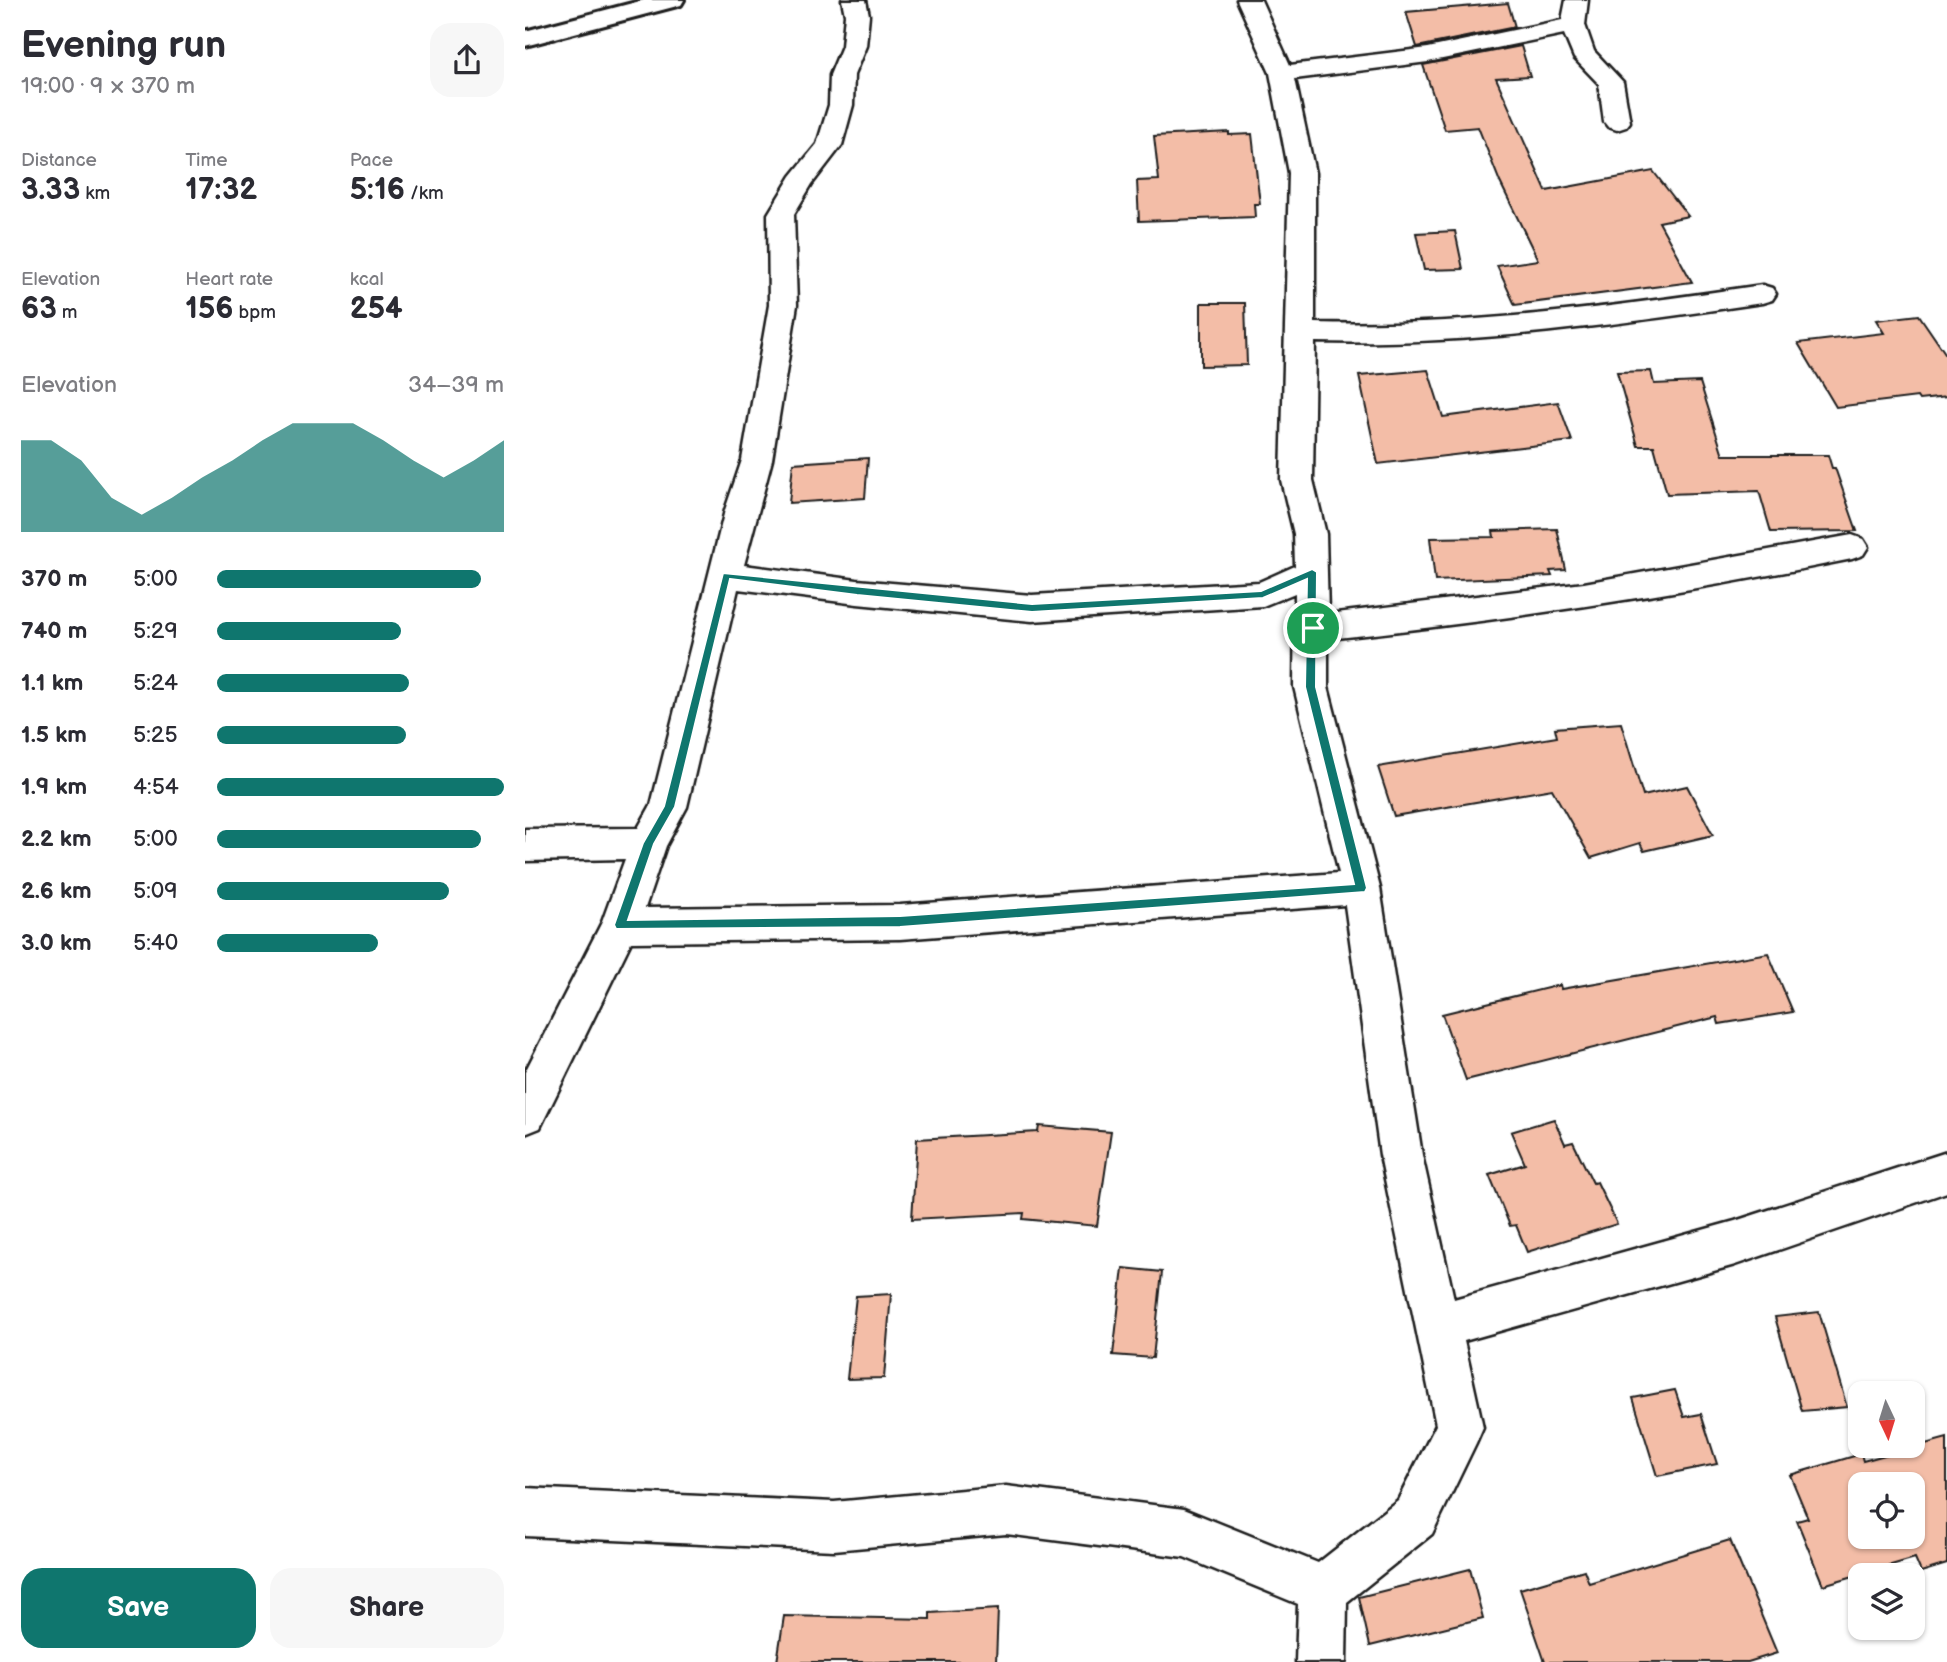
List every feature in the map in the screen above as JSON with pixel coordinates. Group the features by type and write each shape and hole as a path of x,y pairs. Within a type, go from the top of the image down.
{"main road":[{"path":"525,39 672,0"}],"street":[{"path":"525,1114 620,925 649,843 669,807 741,510 757,460 783,304 781,214 800,182 829,145 841,105 842,75 854,46 857,15 854,0"},
{"path":"1249,0 1282,73 1301,173 1303,223 1297,480 1310,534 1313,628 1311,687 1361,888 1401,1155 1460,1427 1415,1517 1323,1590 1321,1662"},
{"path":"1577,0 1573,25 1583,53 1611,82 1617,122"},
{"path":"1282,73 1428,55 1573,25"},
{"path":"1299,332 1394,334 1492,329 1603,317 1762,294"},
{"path":"1313,628 1451,614 1549,600 1759,566 1852,547"},
{"path":"726,575 857,592 1032,608 1263,594 1312,572"},
{"path":"525,845 649,843"},
{"path":"620,925 900,922 1361,888"},
{"path":"1438,1326 1735,1243 1947,1172"},
{"path":"525,1512 834,1526 1006,1510 1184,1533 1323,1590"}],"building":[{"path":"1508,3 1515,27 1417,47 1406,12"},
{"path":"1521,46 1530,76 1496,78 1546,191 1653,171 1688,216 1659,222 1692,282 1515,305 1497,266 1538,260 1500,182 1478,127 1445,130 1423,65"},
{"path":"1229,132 1229,135 1252,134 1260,204 1254,204 1255,217 1139,221 1137,181 1159,180 1154,136"},
{"path":"1455,231 1463,269 1424,270 1416,233"},
{"path":"1201,303 1245,303 1247,365 1201,366"},
{"path":"1919,315 1947,356 1947,397 1919,400 1917,397 1836,407 1798,343 1884,333 1876,320"},
{"path":"1428,370 1443,417 1558,402 1572,441 1378,464 1359,376"},
{"path":"1651,371 1654,384 1700,382 1723,455 1828,455 1857,531 1771,532 1759,491 1667,494 1654,446 1638,446 1617,372"},
{"path":"868,458 865,498 789,503 793,463"},
{"path":"1557,529 1566,570 1550,571 1552,576 1435,581 1430,538 1494,537 1493,531"},
{"path":"1621,723 1643,796 1687,786 1713,835 1644,851 1640,843 1591,858 1552,789 1394,816 1378,767 1557,737 1555,728"},
{"path":"1768,953 1793,1012 1719,1024 1717,1017 1466,1080 1442,1014 1560,985 1561,989"},
{"path":"1554,1119 1565,1144 1573,1142 1593,1183 1597,1182 1617,1224 1527,1252 1516,1225 1510,1226 1489,1175 1525,1164 1511,1132"},
{"path":"1039,1126 1111,1132 1097,1226 1023,1219 1024,1213 912,1219 917,1139 1038,1132"},
{"path":"1123,1268 1162,1272 1153,1358 1113,1355"},
{"path":"891,1294 884,1378 847,1379 856,1296"},
{"path":"1819,1312 1847,1407 1802,1411 1775,1317"},
{"path":"1675,1390 1684,1417 1701,1414 1717,1464 1657,1476 1633,1398"},
{"path":"1947,1438 1947,1564 1925,1571 1925,1563 1917,1563 1915,1558 1898,1563 1848,1563 1848,1578 1823,1585 1797,1521 1808,1518 1790,1475 1848,1458 1862,1458 1863,1461 1874,1458 1925,1458 1925,1444"},
{"path":"1730,1540 1777,1653 1748,1662 1545,1662 1520,1589 1584,1570 1589,1583"},
{"path":"1470,1569 1483,1618 1370,1646 1359,1597"},
{"path":"998,1609 996,1662 777,1662 784,1616 930,1619 930,1613"}],"route":[{"path":"1312,572 1313,628 1311,687 1361,888 900,922 620,925 649,843 669,807 726,575 857,592 1032,608 1263,594 1312,572"}]}
